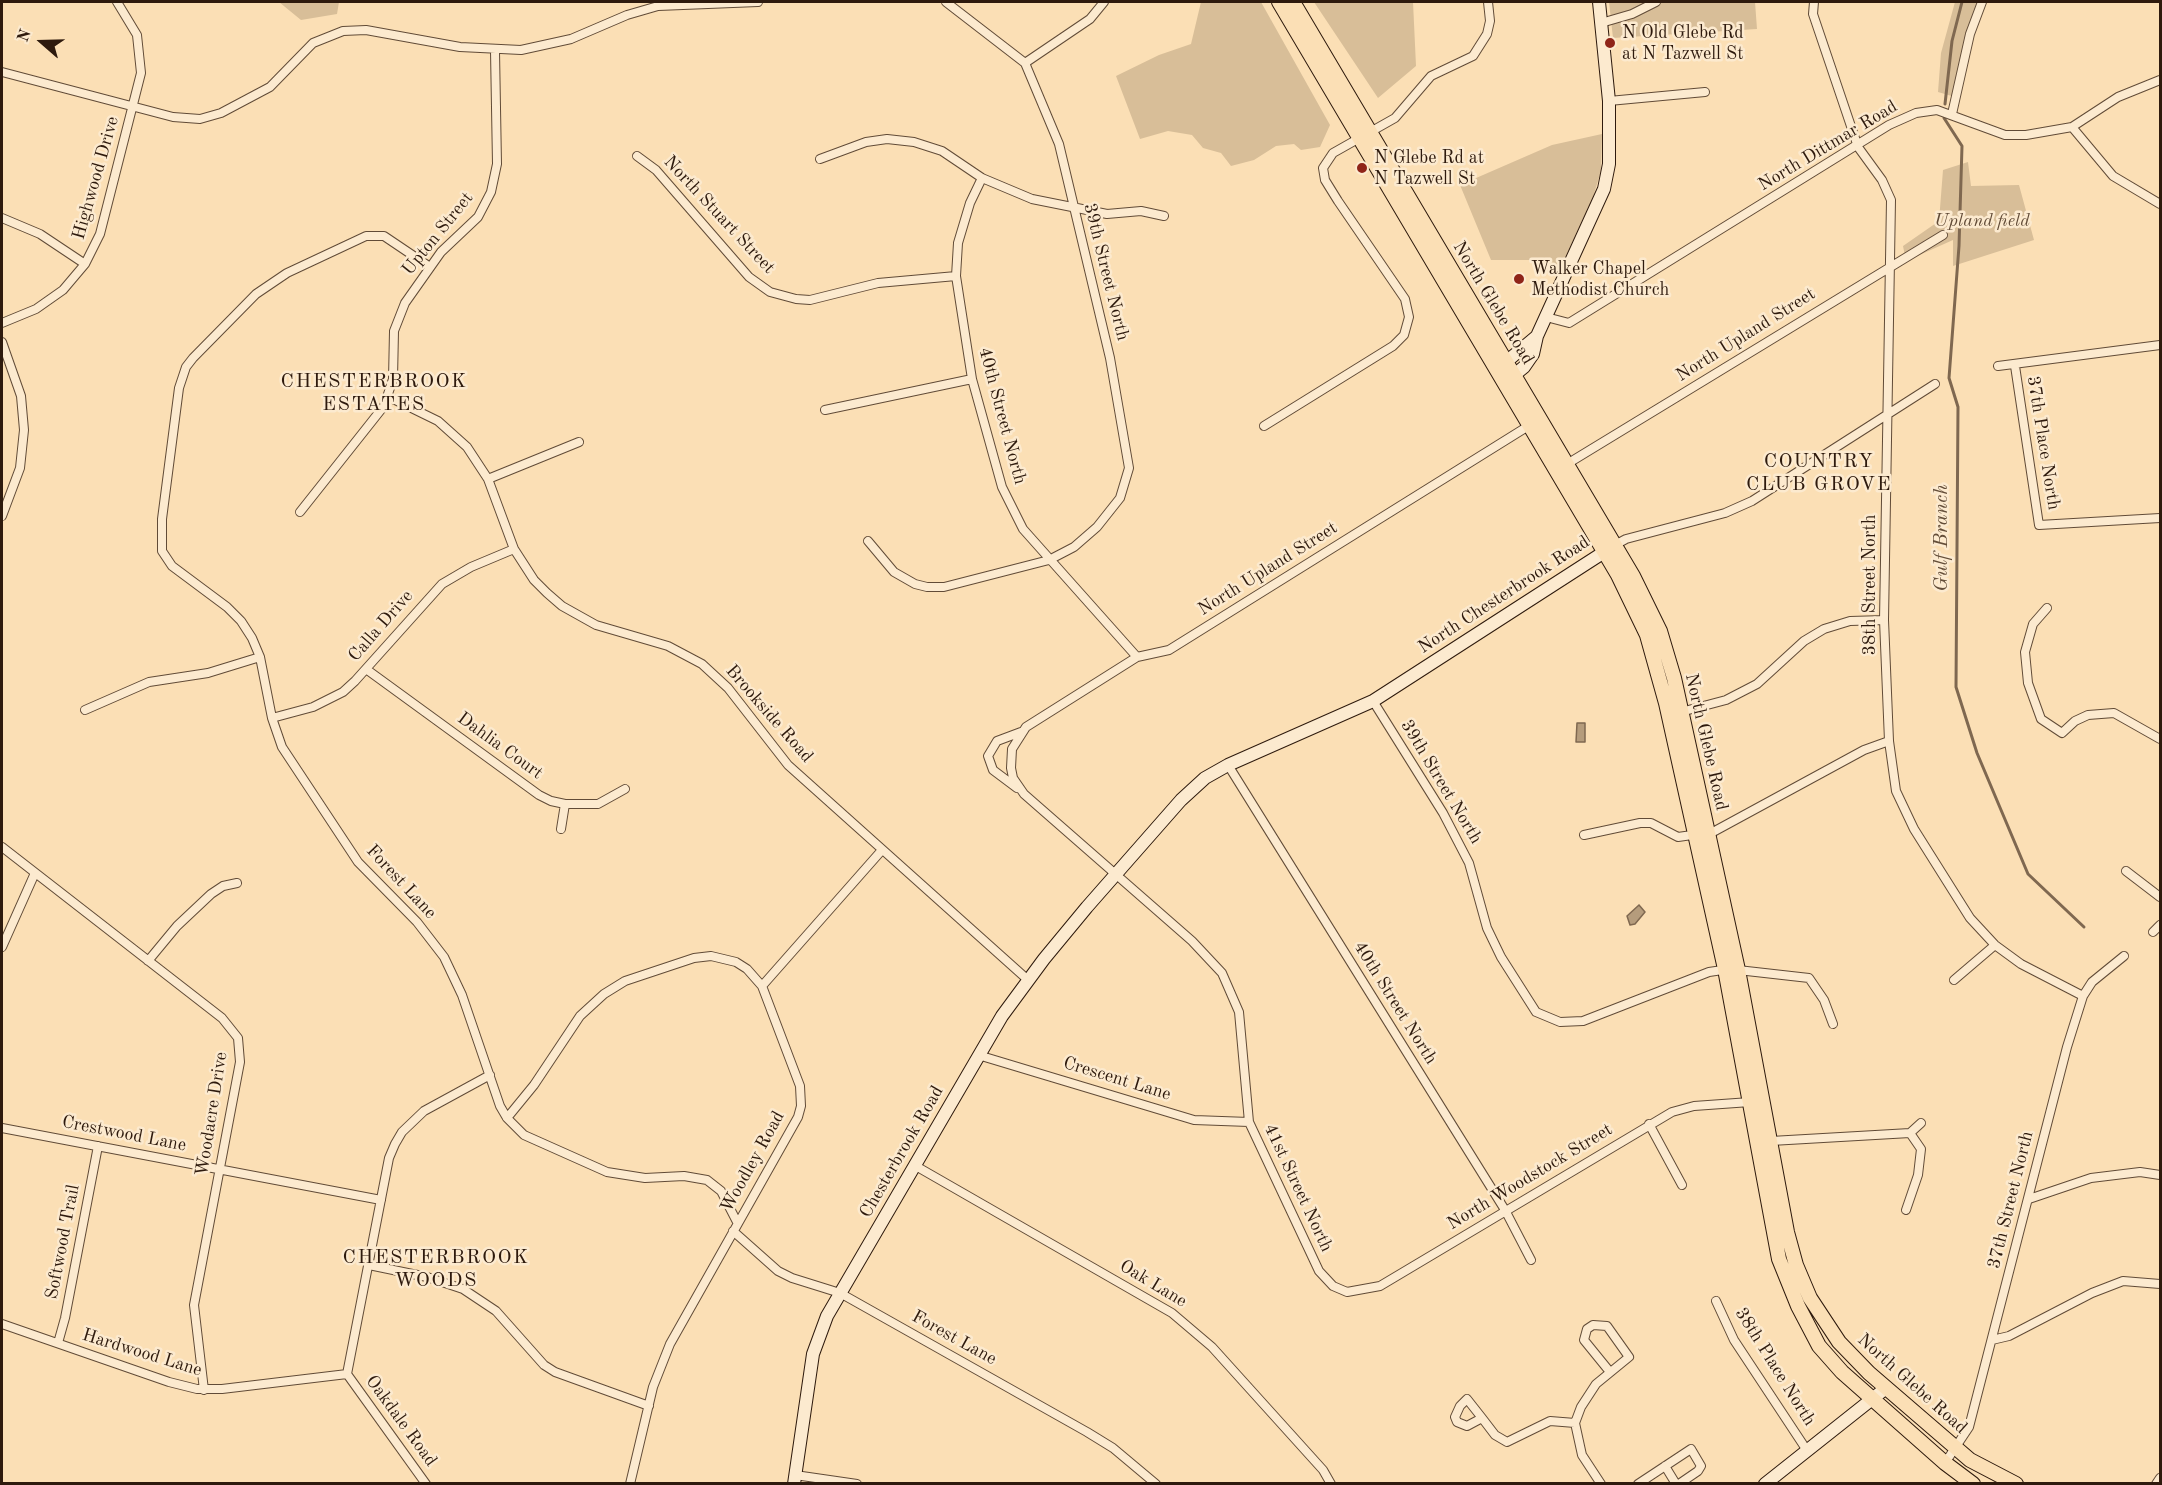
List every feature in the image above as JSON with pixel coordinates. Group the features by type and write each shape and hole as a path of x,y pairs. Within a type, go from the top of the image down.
{"main road":[{"name":"North Glebe Road","path":"1279,2 1365,135"},
{"name":"North Glebe Road","path":"1293,2 1365,135 1509,379 1567,464 1610,549 1644,627 1675,714 1771,1141 1787,1232 1802,1282 1819,1313 1839,1342 1886,1388 1956,1449 1987,1470 2016,1484"},
{"name":"North Glebe Road","path":"1509,379 1530,425 1610,549"},
{"name":"North Glebe Road","path":"1732,970 1750,1102 1779,1259 1798,1306 1819,1346 1872,1399 1945,1463 1973,1484"}],"street":[{"name":"Highwood Drive","path":"2,323 50,300 68,285 85,264 99,234 141,73 140,45 133,27 117,2"},
{"path":"2,72 180,118 213,116 270,87 313,43 343,31 366,30 495,51 521,50 558,43 637,11 658,6 758,2"},
{"name":"39th Street North","path":"868,542 894,572 915,584 927,587 944,587 1049,561 1074,546 1097,527 1120,498 1129,468 1110,358 1072,209 1059,144 1025,63 946,2"},
{"path":"1025,63 1090,19 1104,2"},
{"path":"1264,426 1401,339 1408,324 1408,311 1402,294 1361,237 1323,176 1324,164 1330,155 1400,113 1431,76 1463,63 1477,51 1489,27 1488,2"},
{"path":"1509,379 1530,359 1537,336 1604,189 1609,164 1609,101 1599,2"},
{"path":"1601,23 1615,21 1656,2"},
{"name":"38th Street North","path":"1814,2 1813,14 1858,147 1882,180 1891,200 1884,620 1889,741 1896,791 1914,829 1970,918 1995,945 2029,968 2083,996"},
{"path":"1952,114 1970,34 1982,2"},
{"name":"Upton Street","path":"389,398 393,378 393,339 398,317 441,252 478,217 491,192 497,164 495,51"},
{"path":"2160,80 2118,97 2072,127 2113,176 2160,204"},
{"path":"1609,101 1705,92"},
{"name":"North Dittmar Road","path":"1546,317 1569,323 1858,147 1889,125 1916,113 1937,110 2005,135 2026,135 2072,127"},
{"path":"820,159 866,142 887,139 914,142 942,151 982,178 1032,199 1072,209 1107,214 1141,212 1164,216"},
{"name":"North Stuart Street","path":"637,156 656,170 749,277 770,292 810,300 878,283 956,276"},
{"name":"40th Street North","path":"982,178 970,203 958,243 956,276 972,379 1002,487 1023,529 1049,561 1137,657"},
{"path":"2,218 40,234 85,264"},
{"name":"Forest Lane","path":"430,267 384,236 370,234 287,273 256,294 186,367 179,388 162,519 162,551 172,566 241,621 260,657 272,718 282,747 339,836 376,883 417,922 444,957 462,995 500,1106 507,1118 524,1134 607,1172 645,1178 684,1176 707,1180 721,1191 735,1226 778,1271 792,1278 840,1293 1087,1432 1113,1448 1156,1484"},
{"name":"North Upland Street","path":"1567,464 1943,235"},
{"path":"1501,365 1537,336"},
{"path":"2,342 21,396 24,430 20,468 2,516"},
{"path":"1998,366 2014,366 2160,345"},
{"name":"37th Place North","path":"2014,366 2039,525 2160,518"},
{"path":"825,410 972,379"},
{"name":"North Chesterbrook Road","path":"1117,873 1181,800 1205,778 1228,765 1373,701 1626,539 1725,513 1752,501 1935,384"},
{"path":"300,512 389,398"},
{"name":"Brookside Road","path":"389,398 421,412 454,433 467,447 488,478 514,549 534,579 562,606 596,625 668,646 685,654 717,677 788,765 1028,980"},
{"name":"North Upland Street","path":"1024,794 993,770 988,756 997,741 1021,731 1137,657 1169,650 1530,425"},
{"path":"488,478 579,442"},
{"name":"Calla Drive","path":"272,718 330,700 355,681 442,584 471,567 514,549"},
{"path":"2047,608 2033,624 2025,652 2031,692 2041,719 2062,733 2075,721 2088,715 2114,713 2160,739"},
{"path":"1675,714 1726,700 1757,684 1804,641 1824,629 1850,621 1884,620"},
{"path":"85,710 101,705 149,682 208,673 260,657"},
{"name":"Dahlia Court","path":"366,669 539,795 565,804 598,804 626,789"},
{"name":"39th Street North","path":"1373,701 1443,813 1469,863 1487,928 1501,957 1536,1012 1560,1022 1583,1021 1709,972 1732,970"},
{"path":"1021,731 1015,740 1010,759 1013,778 1024,794"},
{"path":"1584,835 1640,823 1651,824 1678,837 1702,834 1726,826 1864,750 1889,741"},
{"name":"40th Street North","path":"1228,765 1504,1210 1531,1260"},
{"name":"41st Street North","path":"1024,794 1117,873 1192,941 1222,973 1239,1012 1249,1122 1319,1271 1333,1286"},
{"path":"561,829 565,804"},
{"name":"Woodacre Drive","path":"2,847 226,1022 240,1044 240,1062 194,1305 204,1390"},
{"path":"507,1118 534,1085 580,1016 607,991 625,981 694,958 711,956 730,960 747,969 762,986 882,850"},
{"path":"2126,871 2160,897"},
{"path":"2,947 35,873"},
{"name":"Chesterbrook Road","path":"794,1479 813,1354 827,1316 978,1055 1028,980 1117,873"},
{"path":"148,961 177,926 211,894 223,886 237,883"},
{"path":"2153,932 2160,925"},
{"path":"1954,980 1995,945"},
{"name":"37th Street North","path":"1945,1463 1969,1426 2067,1047 2083,996 2092,982 2124,956"},
{"path":"1732,970 1809,978 1824,1000 1833,1024"},
{"name":"Woodley Road","path":"630,1484 649,1406 670,1344 798,1117 801,1106 800,1086 762,986"},
{"name":"Crescent Lane","path":"978,1055 1194,1120 1249,1122"},
{"name":"Oakdale Road","path":"426,1484 347,1374 389,1158 402,1132 424,1111 490,1075"},
{"name":"North Woodstock Street","path":"1333,1286 1347,1292 1380,1287 1504,1210 1672,1112 1694,1106 1750,1102"},
{"path":"1771,1141 1910,1133 1920,1123"},
{"path":"1649,1124 1682,1185"},
{"name":"Crestwood Lane","path":"2,1128 381,1200"},
{"path":"1906,1210 1918,1174 1921,1149 1910,1133"},
{"name":"Softwood Trail","path":"58,1343 65,1318 98,1146"},
{"name":"Oak Lane","path":"914,1165 1172,1312 1212,1347 1323,1470 1331,1484"},
{"path":"2029,1199 2091,1178 2140,1172 2160,1175"},
{"path":"369,1265 427,1277 463,1289 496,1311 544,1365 555,1372 649,1406"},
{"path":"1992,1340 2009,1336 2092,1293 2123,1281 2160,1284"},
{"name":"38th Place North","path":"1716,1301 1734,1340 1806,1449"},
{"name":"Hardwood Lane","path":"2,1324 169,1382 204,1390 347,1374"},
{"path":"1601,1484 1582,1455 1575,1423 1589,1393 1629,1357 1607,1326 1593,1324 1587,1329 1584,1340 1610,1372"},
{"path":"1765,1484 1806,1449 1886,1388"},
{"path":"1482,1418 1495,1435 1507,1442 1550,1421 1575,1423"},
{"path":"1638,1484 1665,1466 1691,1449 1701,1466 1698,1471 1678,1484 1665,1466"},
{"path":"2156,1484 2160,1478"},
{"path":"794,1479 857,1484"}],"green space":[{"path":"279,2 339,2 337,14 301,20"},
{"path":"1201,2 1261,2 1330,125 1320,147 1301,150 1294,144 1276,146 1254,160 1231,166 1221,153 1203,148 1192,135 1168,131 1140,139 1116,76 1159,55 1191,44"},
{"path":"1314,2 1413,2 1416,66 1378,98"},
{"path":"1609,2 1755,2 1757,29 1613,38"},
{"path":"1955,2 1982,2 1955,97 1938,92 1941,53"},
{"path":"1602,134 1601,171 1593,197 1557,275 1539,269 1539,260 1491,260 1460,185 1552,145"},
{"name":"Upland field","path":"1968,162 1971,186 2019,185 2034,240 1953,266 1953,240 1906,261 1903,246 1939,221 1943,170"}],"shaded area":[{"path":"1577,723 1585,723 1585,742 1576,742"},
{"path":"1639,905 1645,912 1635,924 1630,925 1627,916"}],"waterway":[{"name":"Gulf Branch","path":"1945,104 1952,41 1962,2"},
{"name":"Gulf Branch","path":"1944,118 1962,146 1959,246 1949,378 1958,407 1956,687 1977,753 2028,874 2084,927"}],"place":[{"name":"N Old Glebe Rd at N Tazwell St","path":"1610,43"},
{"name":"N Glebe Rd at N Tazwell St","path":"1362,168"},
{"name":"Walker Chapel Methodist Church","path":"1519,279"}],"district":[{"name":"CHESTERBROOK ESTATES","path":"374,394"},
{"name":"COUNTRY CLUB GROVE","path":"1819,474"},
{"name":"CHESTERBROOK WOODS","path":"436,1270"}]}
